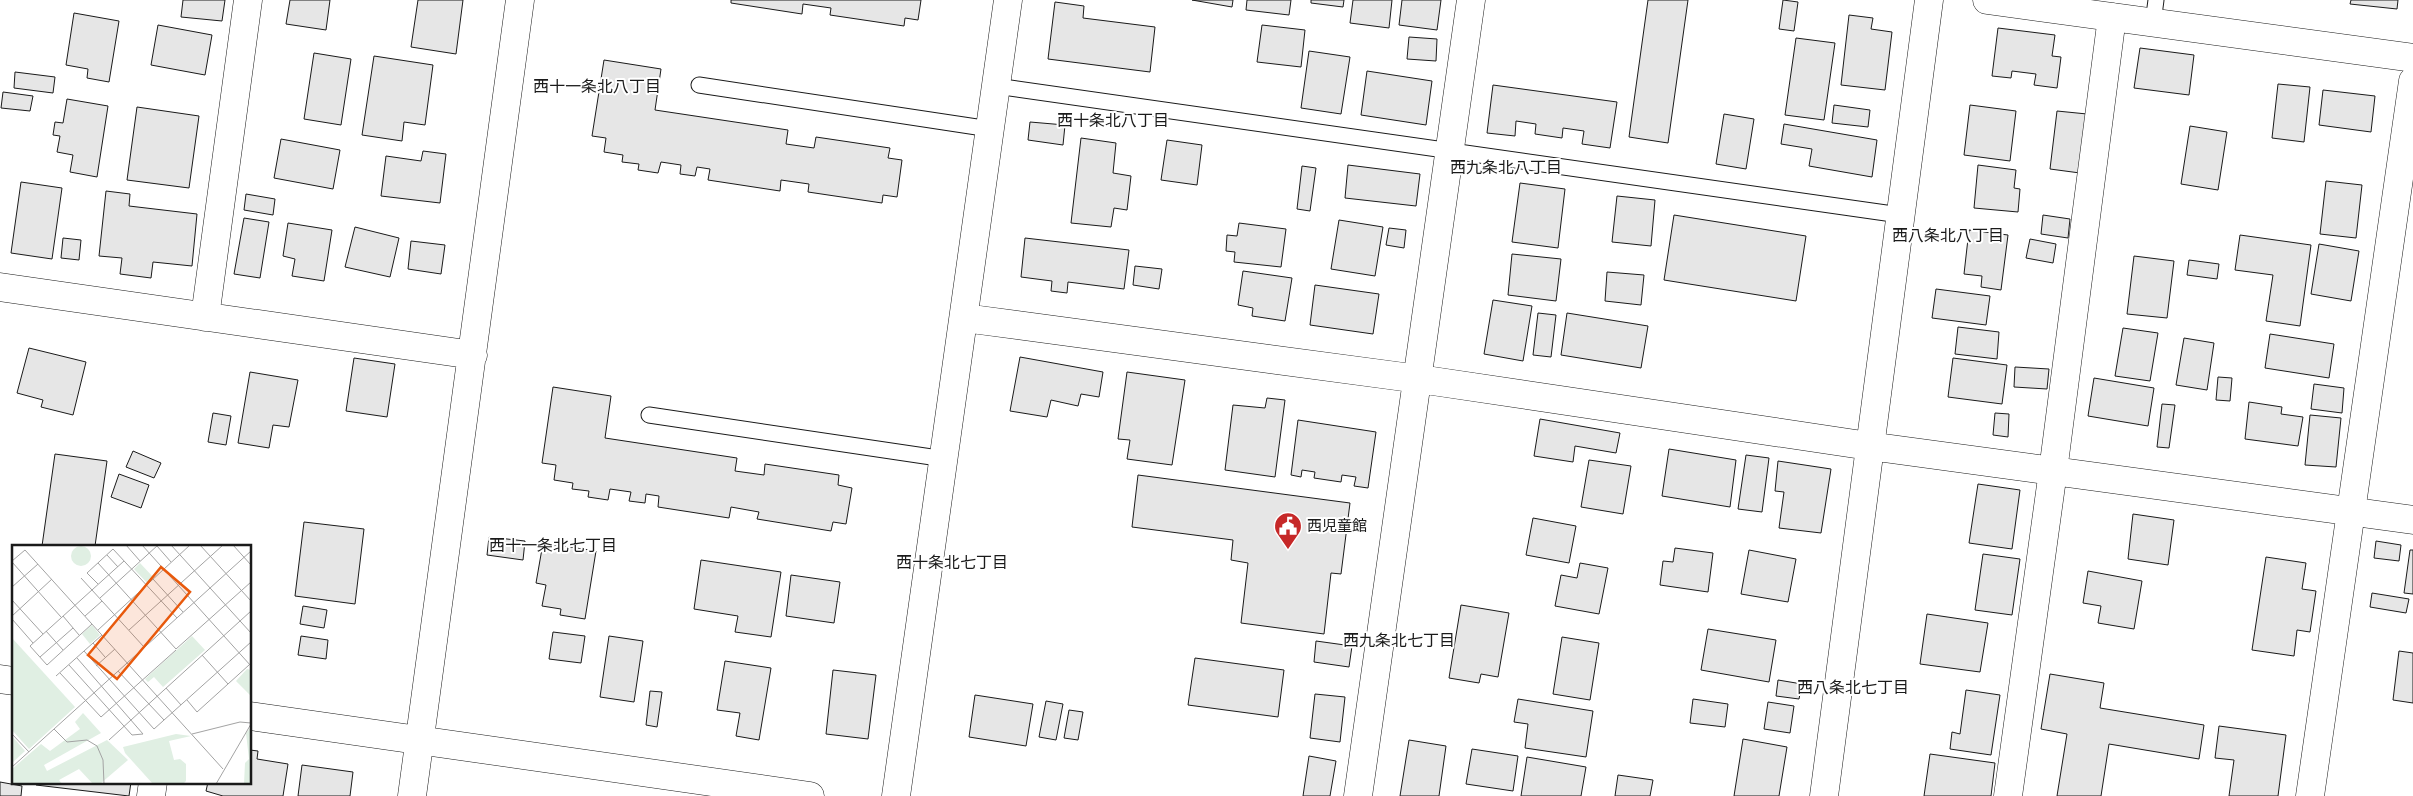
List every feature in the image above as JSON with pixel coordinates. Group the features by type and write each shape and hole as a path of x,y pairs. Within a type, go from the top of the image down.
{"street":[{"path":"205,317 248,0"},
{"path":"412,796 520,0"},
{"path":"896,796 1008,0"},
{"path":"1358,796 1419,379 1471,0"},
{"path":"1824,796 1929,0"},
{"path":"1987,0 2112,17 2155,11 2413,58"},
{"path":"2008,796 2053,471 2112,17"},
{"path":"2310,796 2413,81"},
{"path":"0,287 473,355"},
{"path":"964,318 1419,379 1869,446 2413,520"},
{"path":"251,716 419,742 810,796"}],"lane":[{"path":"699,85 990,129"},
{"path":"996,86 1900,216"},
{"path":"649,415 944,459"}],"building":[{"path":"183,0 225,0 222,21 181,17"},
{"path":"290,0 330,0 326,30 286,24"},
{"path":"418,0 463,0 456,54 411,47"},
{"path":"731,0 921,0 918,20 905,18 904,26 830,15 831,8 803,4 802,14 731,3"},
{"path":"1192,0 1233,0 1232,7"},
{"path":"1247,0 1291,0 1289,15 1246,10"},
{"path":"1311,0 1344,0 1343,7 1311,3"},
{"path":"1353,0 1392,0 1389,28 1350,23"},
{"path":"1402,0 1441,0 1437,30 1399,25"},
{"path":"1648,0 1688,0 1668,143 1629,137"},
{"path":"1783,0 1798,2 1794,31 1779,29"},
{"path":"2351,0 2398,0 2397,9 2350,4"},
{"path":"1055,2 1084,6 1083,18 1155,27 1150,72 1048,59"},
{"path":"74,13 119,21 109,82 87,78 88,69 66,65"},
{"path":"1849,15 1873,18 1871,29 1892,32 1885,90 1841,85"},
{"path":"158,25 212,35 205,75 151,65"},
{"path":"1262,25 1305,30 1301,67 1257,62"},
{"path":"1998,28 2055,35 2052,56 2061,57 2057,88 2034,85 2036,74 2012,71 2011,78 1992,76"},
{"path":"1409,37 1437,39 1436,61 1407,59"},
{"path":"1796,38 1835,43 1824,120 1785,115"},
{"path":"2140,48 2194,55 2189,95 2134,88"},
{"path":"1309,51 1350,57 1341,114 1301,108"},
{"path":"314,53 351,59 341,125 304,119"},
{"path":"374,56 433,65 425,125 404,122 402,141 362,135"},
{"path":"604,60 661,69 655,110 788,130 786,144 814,148 816,137 890,148 888,158 902,160 897,197 883,195 882,203 808,192 809,184 781,180 780,191 708,180 710,169 697,167 695,176 680,174 681,165 661,162 658,173 638,170 639,164 622,162 623,155 604,152 606,138 592,136"},
{"path":"1367,71 1432,81 1426,125 1361,115"},
{"path":"15,72 55,77 53,93 14,88"},
{"path":"2278,84 2310,87 2304,142 2272,138"},
{"path":"1493,85 1617,102 1610,148 1582,144 1584,131 1563,128 1562,138 1535,134 1536,124 1516,121 1515,136 1487,133"},
{"path":"2323,90 2375,96 2371,132 2319,125"},
{"path":"3,92 33,96 30,111 1,108"},
{"path":"67,99 108,106 97,177 70,172 73,155 57,152 60,136 53,135 55,122 63,123"},
{"path":"1834,105 1870,110 1868,127 1832,123"},
{"path":"1970,105 2016,111 2010,161 1964,155"},
{"path":"137,107 199,116 189,188 127,180"},
{"path":"2057,111 2087,114 2080,173 2050,169"},
{"path":"1724,114 1754,119 1746,169 1716,164"},
{"path":"1030,122 1065,125 1063,145 1028,140"},
{"path":"1784,124 1877,140 1872,177 1809,166 1812,149 1781,144"},
{"path":"2190,126 2227,132 2218,190 2181,184"},
{"path":"1081,138 1116,143 1113,173 1131,176 1127,210 1114,208 1111,227 1071,223"},
{"path":"281,139 340,150 333,189 274,178"},
{"path":"1167,140 1202,145 1197,185 1161,180"},
{"path":"423,151 446,154 440,203 381,196 386,156 421,161"},
{"path":"1348,165 1420,174 1416,206 1345,198"},
{"path":"1978,165 2016,170 2014,188 2020,189 2018,212 1974,208"},
{"path":"1302,166 1316,168 1310,211 1297,209"},
{"path":"2326,181 2362,185 2356,238 2320,234"},
{"path":"21,182 62,188 52,259 11,253"},
{"path":"1520,183 1565,189 1558,248 1512,242"},
{"path":"106,191 130,194 129,206 197,214 192,266 153,262 151,278 120,274 122,258 99,256"},
{"path":"246,194 275,199 273,215 244,210"},
{"path":"1617,196 1655,200 1651,246 1612,242"},
{"path":"1674,215 1806,236 1796,301 1664,280"},
{"path":"2043,215 2070,219 2068,238 2041,234"},
{"path":"244,218 269,222 260,278 234,274"},
{"path":"1339,220 1383,227 1375,276 1331,269"},
{"path":"288,223 332,230 324,281 292,276 295,259 283,256"},
{"path":"1239,223 1286,229 1281,267 1234,262 1235,252 1226,251 1227,235 1237,236"},
{"path":"355,227 399,238 390,277 345,267"},
{"path":"1389,228 1406,230 1404,248 1386,245"},
{"path":"1969,230 2008,235 2001,290 1981,287 1982,276 1964,274"},
{"path":"2240,235 2311,245 2300,326 2266,321 2273,275 2235,270"},
{"path":"63,238 81,240 79,260 61,258"},
{"path":"1025,238 1129,250 1124,289 1068,282 1067,293 1051,291 1052,281 1021,277"},
{"path":"2030,239 2056,244 2053,263 2026,258"},
{"path":"411,241 445,245 441,274 408,269"},
{"path":"2319,244 2359,251 2351,301 2311,294"},
{"path":"1512,254 1561,259 1556,301 1508,295"},
{"path":"2134,256 2174,261 2167,318 2127,314"},
{"path":"2189,260 2219,264 2217,279 2187,275"},
{"path":"1135,266 1162,269 1159,289 1133,285"},
{"path":"1243,271 1292,278 1285,321 1252,316 1253,308 1238,305"},
{"path":"1607,272 1644,275 1641,305 1605,301"},
{"path":"1315,285 1379,294 1373,334 1310,325"},
{"path":"1936,289 1990,296 1986,325 1932,318"},
{"path":"1493,300 1532,306 1523,361 1484,354"},
{"path":"1538,313 1556,315 1551,357 1533,355"},
{"path":"1567,313 1648,326 1641,368 1561,355"},
{"path":"1958,327 1999,332 1997,359 1955,354"},
{"path":"2123,328 2158,333 2150,381 2115,376"},
{"path":"2270,334 2334,344 2329,378 2265,368"},
{"path":"2184,338 2214,343 2207,390 2176,385"},
{"path":"29,348 86,362 73,415 41,407 43,400 17,393"},
{"path":"1020,357 1103,372 1099,397 1081,394 1078,406 1051,400 1047,417 1010,411"},
{"path":"354,358 395,364 387,417 346,411"},
{"path":"1953,358 2007,365 2002,404 1948,397"},
{"path":"2015,367 2049,369 2047,389 2014,387"},
{"path":"250,372 298,380 289,427 273,425 269,448 238,443"},
{"path":"1127,372 1185,380 1172,465 1127,459 1130,440 1118,439"},
{"path":"2218,377 2232,378 2230,401 2216,400"},
{"path":"2094,378 2154,388 2148,426 2088,416"},
{"path":"2314,384 2344,388 2342,413 2311,409"},
{"path":"553,387 611,396 605,438 737,458 735,471 764,475 765,464 839,475 838,485 852,488 846,524 833,522 831,531 757,519 759,512 731,507 729,518 658,507 659,496 646,494 645,503 629,501 631,492 610,489 608,500 588,497 589,491 572,489 573,483 554,480 556,465 542,463"},
{"path":"1267,398 1285,400 1275,477 1225,470 1233,405 1265,408"},
{"path":"2249,402 2282,407 2281,414 2303,417 2298,446 2245,439"},
{"path":"2162,404 2175,405 2169,448 2157,447"},
{"path":"213,413 231,416 226,445 208,442"},
{"path":"1995,413 2009,414 2008,437 1993,435"},
{"path":"2310,415 2341,418 2336,467 2305,465"},
{"path":"1540,419 1620,433 1616,453 1575,446 1573,462 1534,456"},
{"path":"1298,420 1376,432 1368,488 1354,486 1356,477 1342,475 1341,482 1314,478 1315,472 1302,470 1301,477 1291,475"},
{"path":"1669,449 1736,460 1730,507 1662,496"},
{"path":"133,451 161,463 154,478 126,467"},
{"path":"55,454 107,461 95,545 42,545"},
{"path":"1746,455 1769,458 1762,512 1738,509"},
{"path":"1589,460 1631,466 1623,514 1581,507"},
{"path":"1778,461 1831,469 1821,533 1779,528 1784,492 1775,491"},
{"path":"119,474 149,485 141,508 111,497"},
{"name":"西児童館","path":"1138,475 1350,503 1341,574 1331,573 1324,634 1241,623 1248,563 1231,560 1233,540 1132,527"},
{"path":"1978,484 2020,490 2012,549 1969,543"},
{"path":"2133,514 2174,520 2168,565 2128,559"},
{"path":"1533,518 1576,526 1569,563 1526,555"},
{"path":"304,522 364,529 355,604 295,596"},
{"path":"489,537 525,541 523,560 487,555"},
{"path":"2376,541 2401,545 2399,561 2374,558"},
{"path":"543,543 596,551 585,619 560,615 561,609 542,606 546,585 536,583"},
{"path":"1675,548 1713,553 1708,592 1660,585 1663,561 1673,562"},
{"path":"1749,550 1796,559 1788,602 1741,594"},
{"path":"2410,550 2413,550 2413,594 2404,593"},
{"path":"1983,554 2020,559 2012,615 1975,610"},
{"path":"2266,557 2306,563 2302,589 2316,591 2310,632 2297,630 2294,656 2252,650"},
{"path":"701,560 781,572 771,637 735,632 738,616 694,609"},
{"path":"1580,563 1608,568 1599,614 1555,606 1561,575 1577,578"},
{"path":"2088,571 2142,581 2134,629 2098,623 2101,606 2083,603"},
{"path":"791,575 840,582 834,623 786,616"},
{"path":"2372,593 2409,599 2406,613 2370,607"},
{"path":"1461,605 1509,613 1498,677 1481,674 1479,683 1449,678"},
{"path":"303,606 327,610 324,628 300,624"},
{"path":"1927,614 1988,623 1980,672 1920,664"},
{"path":"1708,629 1776,640 1769,682 1701,670"},
{"path":"553,632 585,636 581,663 549,659"},
{"path":"301,636 328,640 326,659 298,655"},
{"path":"609,636 643,641 634,702 600,697"},
{"path":"1562,637 1599,643 1590,700 1553,694"},
{"path":"1316,641 1352,646 1349,667 1314,662"},
{"path":"2399,651 2413,653 2413,703 2393,700"},
{"path":"1195,658 1284,670 1278,717 1188,705"},
{"path":"725,661 771,668 759,740 736,736 740,713 717,710"},
{"path":"833,670 876,675 868,739 826,734"},
{"path":"2050,674 2104,683 2100,708 2204,725 2199,759 2109,744 2101,796 2057,796 2067,734 2041,729"},
{"path":"1778,680 1802,684 1799,699 1776,696"},
{"path":"1966,690 2000,695 1991,755 1950,749 1952,732 1960,734"},
{"path":"650,691 662,692 657,727 646,725"},
{"path":"1315,694 1345,697 1340,742 1310,738"},
{"path":"975,695 1033,704 1026,746 969,737"},
{"path":"1518,699 1593,711 1586,757 1525,748 1528,724 1514,722"},
{"path":"1693,699 1728,704 1725,727 1690,723"},
{"path":"1046,701 1063,704 1056,740 1039,737"},
{"path":"1768,702 1794,706 1790,733 1764,729"},
{"path":"1069,710 1083,712 1078,740 1064,738"},
{"path":"2219,726 2286,735 2278,796 2229,796 2234,760 2215,758"},
{"path":"1743,739 1787,747 1779,796 1734,796"},
{"path":"1409,740 1446,746 1439,796 1400,796"},
{"path":"1472,749 1518,756 1513,791 1466,784"},
{"path":"251,750 258,751 257,759 288,764 283,796 223,796 206,791 208,784 251,784"},
{"path":"1930,754 1995,763 1991,796 1924,796"},
{"path":"1309,756 1336,761 1330,796 1303,796"},
{"path":"1527,757 1586,767 1581,796 1521,796"},
{"path":"302,765 353,772 350,796 298,796"},
{"path":"1618,775 1653,780 1650,796 1615,796"},
{"path":"0,782 22,786 21,796 0,796"},
{"path":"36,784 131,784 129,796"}],"place":[{"name":"西児童館","path":"1288,550"}],"district":[{"name":"西十一条北八丁目","path":"597,86"},
{"name":"西十条北八丁目","path":"1113,120"},
{"name":"西九条北八丁目","path":"1506,167"},
{"name":"西八条北八丁目","path":"1948,235"},
{"name":"西十一条北七丁目","path":"553,545"},
{"name":"西十条北七丁目","path":"952,562"},
{"name":"西九条北七丁目","path":"1399,640"},
{"name":"西八条北七丁目","path":"1853,687"}]}
